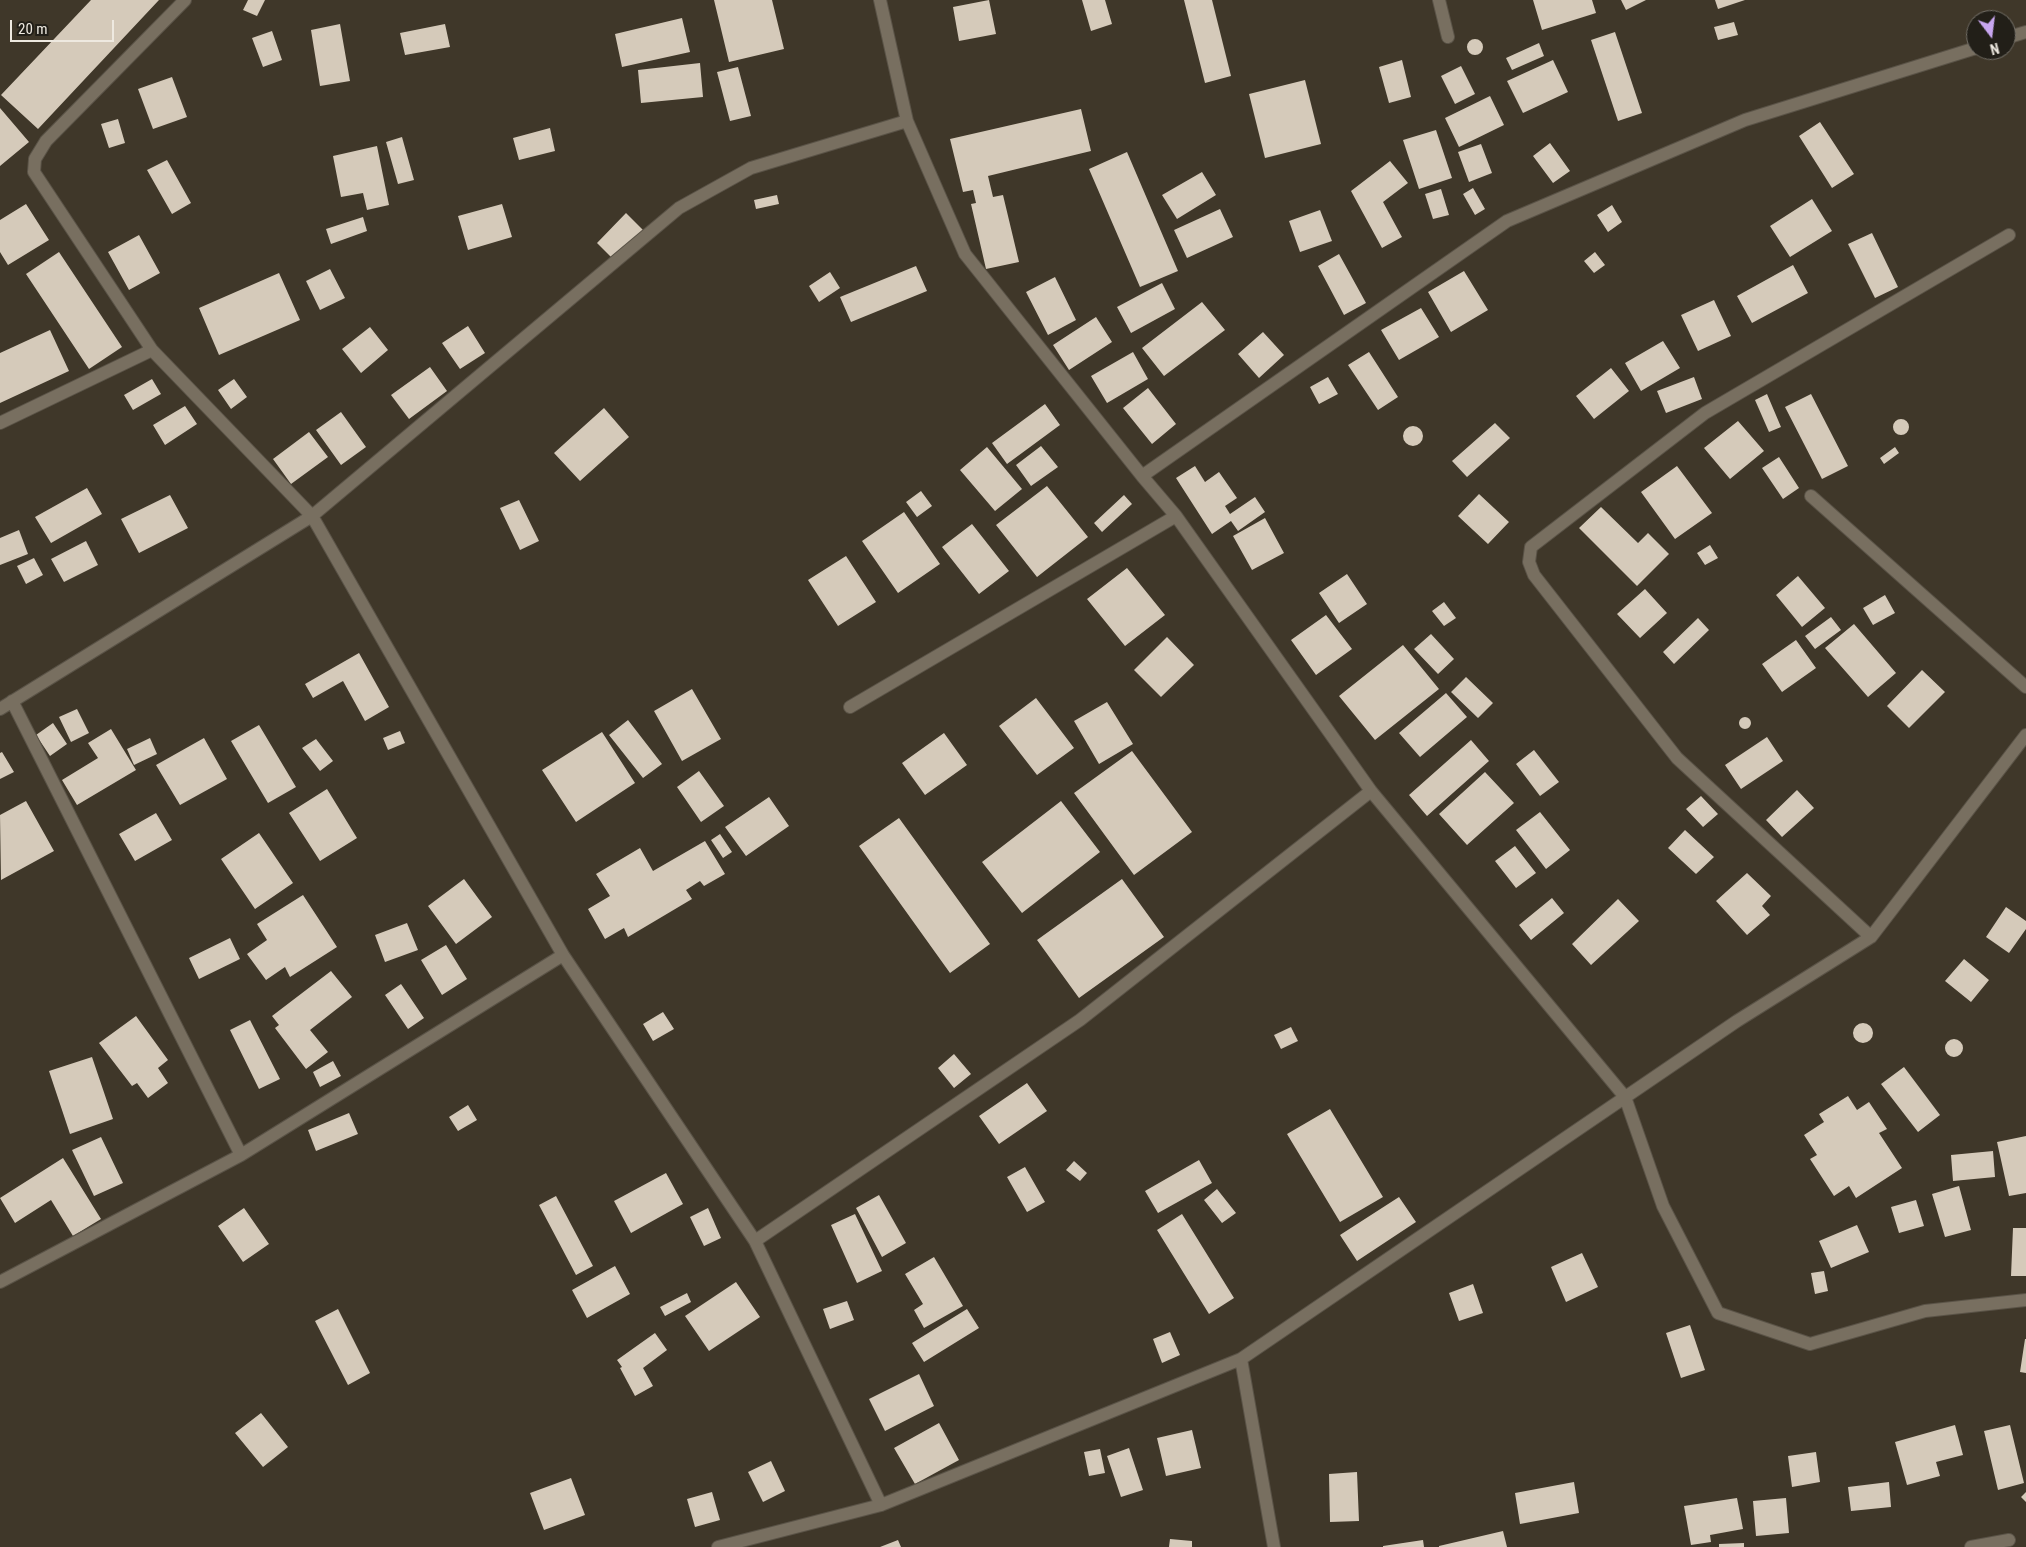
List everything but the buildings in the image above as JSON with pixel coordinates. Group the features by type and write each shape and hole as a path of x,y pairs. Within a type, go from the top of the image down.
{"street":[{"path":"185,0 46,141 35,159 34,172 152,350 312,516 563,955 756,1241 881,1505"},
{"path":"880,0 907,121 965,254 1176,516 1371,791 1625,1097 1663,1206 1718,1313 1810,1344 1925,1311 2026,1300"},
{"path":"1440,0 1448,37"},
{"path":"1142,476 1507,221 1745,120 1966,51"},
{"path":"0,709 312,516 679,208 751,168 907,121"},
{"path":"1871,937 1677,758 1534,576 1528,562 1531,547 1705,413 2009,235"},
{"path":"0,423 152,350"},
{"path":"1810,496 2026,687"},
{"path":"850,708 1176,516"},
{"path":"12,701 241,1155"},
{"path":"718,1547 881,1505 1241,1358 1737,1021 1871,937 2026,735"},
{"path":"756,1241 1080,1020 1371,791"},
{"path":"0,1282 241,1155 563,955"},
{"path":"1241,1358 1274,1547"},
{"path":"1971,1547 2009,1540"}]}
